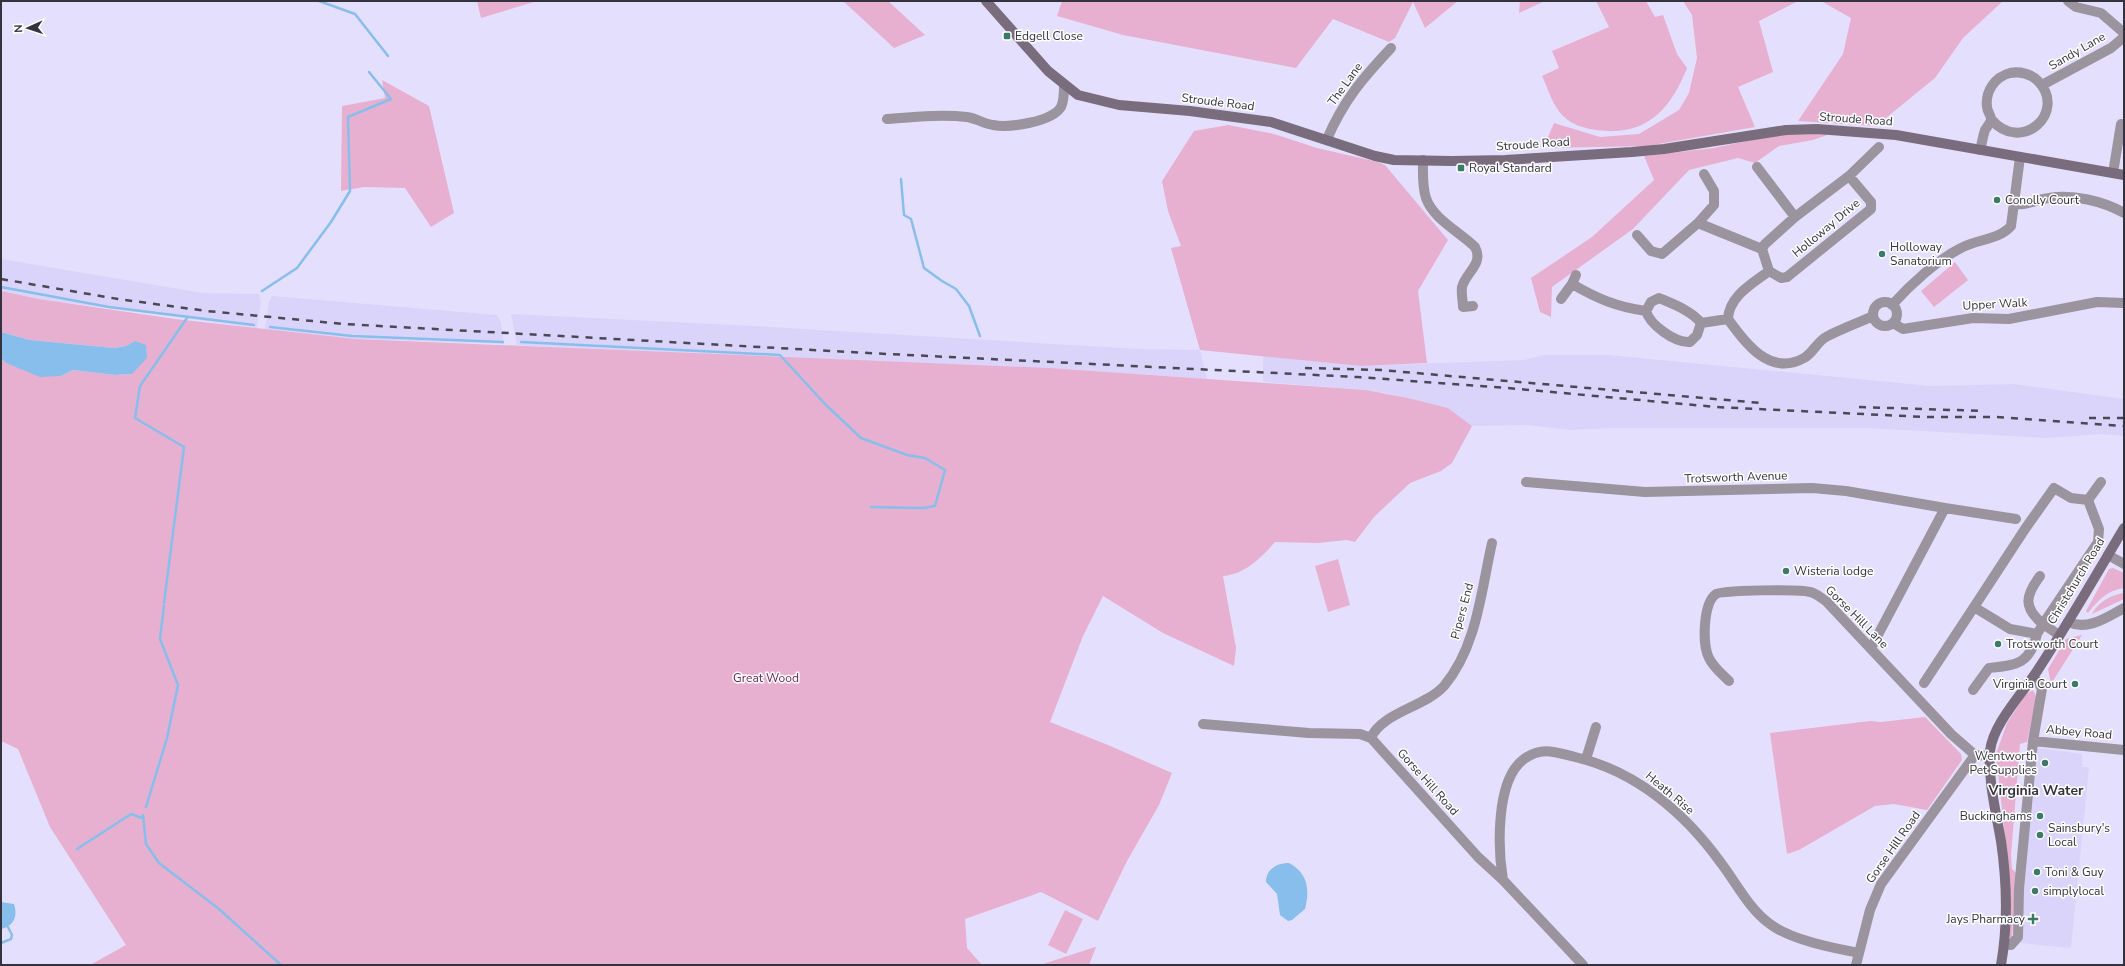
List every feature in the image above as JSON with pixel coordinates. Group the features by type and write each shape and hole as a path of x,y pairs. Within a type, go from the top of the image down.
{"street":[{"name":"Stroude Road","path":"986,1 1048,71 1064,86 1078,95 1119,105 1190,111 1271,122 1327,139 1375,156 1394,160 1505,160 1632,152 1664,149 1764,133 1802,130 1896,135 2124,175"},
{"path":"2068,1 2076,7 2100,13 2124,33"},
{"name":"Sandy Lane","path":"2042,85 2111,48 2124,37"},
{"name":"The Lane","path":"1327,139 1342,106 1390,48"},
{"name":"Sandy Lane","path":"2021,73 2035,78 2042,85 2047,99 2046,114 2034,129 2015,133 2005,131 1997,126 1991,119 1987,109 1987,98 1990,88 1996,80 2005,74 2021,73"},
{"path":"1062,105 1064,86"},
{"path":"887,119 926,116 968,117 991,125 1003,126 1027,124 1056,112 1062,105 1078,95"},
{"path":"1980,150 1991,119"},
{"path":"2113,173 2121,124"},
{"path":"1762,249 1770,239 1795,217 1849,176 1879,147"},
{"path":"1892,305 1920,278 1958,249 1972,242 2003,234 2007,231 2012,225 2020,157"},
{"path":"1422,160 1424,188 1430,206 1441,218 1471,243 1478,252 1477,262 1462,287 1463,307 1473,306"},
{"path":"1757,167 1795,217"},
{"path":"1637,234 1651,251 1662,254 1698,223 1714,205 1714,191 1704,174"},
{"name":"Holloway Drive","path":"1769,271 1781,278 1787,277 1871,209 1871,202 1849,176"},
{"path":"2015,204 2025,204 2048,198 2063,197 2086,199 2124,213"},
{"path":"1698,223 1762,249"},
{"path":"1762,249 1769,271 1733,300 1729,310 1728,319 1751,350 1769,359 1785,363 1800,360 1807,356 1825,338 1873,316 1877,306 1884,303 1892,305 1897,314 1893,323 1887,326 1879,325 1873,316"},
{"path":"1561,299 1574,280 1603,301 1646,311"},
{"path":"1646,311 1651,302 1659,298 1687,312 1697,318 1701,323"},
{"name":"Upper Walk","path":"1893,323 1903,329 1973,318 2009,319 2097,302 2124,303"},
{"path":"1646,311 1650,319 1659,328 1673,337 1686,342 1690,342 1697,335 1701,323"},
{"path":"1701,323 1728,319"},
{"name":"Trotsworth Avenue","path":"1526,482 1645,492 1812,488 1852,492 2016,519"},
{"path":"2088,500 2102,482"},
{"path":"1924,683 2025,528 2054,488 2071,498 2088,500"},
{"path":"1973,690 1989,668 2015,665 2024,660 2035,644 2037,634 2098,542 2099,529 2088,500"},
{"path":"1871,648 1945,508"},
{"name":"Christchurch Road","path":"2001,965 2010,943 2006,920 2004,871 1990,756 1992,742 1997,730 2033,678 2124,528"},
{"name":"Pipers End","path":"1371,738 1377,726 1433,696 1444,686 1466,648 1478,611 1492,543"},
{"path":"2108,555 2124,564"},
{"path":"2040,576 2029,592 2028,602 2033,613 2044,624 2059,635"},
{"name":"Gorse Hill Lane","path":"1729,681 1709,658 1706,649 1707,607 1711,598 1717,593 1740,591 1812,592 1826,601 1931,714 1975,755"},
{"path":"1974,607 2010,629 2037,634"},
{"path":"2068,622 2080,626 2092,624 2124,608"},
{"path":"2010,943 2018,932 2019,889 2033,741 2042,689 2038,682 2033,678"},
{"path":"1203,724 1309,733 1360,734 1371,738"},
{"path":"1586,759 1596,727"},
{"name":"Gorse Hill Road","path":"1371,738 1478,857 1503,880 1583,965"},
{"name":"Abbey Road","path":"2033,741 2124,750"},
{"name":"Heath Rise","path":"1503,880 1499,847 1500,823 1505,795 1517,766 1521,762 1537,751 1552,751 1586,759 1636,780 1675,812 1714,852 1755,911 1776,929 1806,940 1859,953"},
{"path":"1975,755 1990,756"},
{"name":"Gorse Hill Road","path":"1856,965 1870,910 1881,884 1975,755"}],"shaded area":[{"path":"1,259 203,293 259,294 261,301 257,328 39,299 1,291"},
{"path":"272,296 497,315 501,323 504,344 356,339 265,329 269,302"},
{"path":"511,314 754,326 1138,349 1200,350 1207,379 1050,368 783,358 517,345"},
{"path":"1545,355 1609,355 1931,386 2014,384 2124,399 2124,436 2101,434 2047,438 1868,428 1611,428 1570,430 1528,425 1472,426 1448,408 1387,393 1263,382 1263,356 1361,366 1524,360"},
{"path":"2039,748 2082,754 2082,767 2089,767 2071,948 2020,943 2019,918 2034,750"}],"green space":[{"path":"477,1 537,1 481,18"},
{"path":"843,1 888,1 925,35 894,48"},
{"path":"1062,1 1458,1 1425,28 1413,2 1395,38 1389,42 1333,19 1296,68 1123,35 1057,16"},
{"path":"1520,1 1545,1 1519,13"},
{"path":"1596,1 1646,1 1655,17 1663,15 1677,54 1687,68 1672,97 1664,108 1654,118 1642,125 1613,131 1596,130 1574,124 1559,112 1542,76 1559,68 1552,51 1609,27"},
{"path":"1683,1 1798,1 1759,21 1773,72 1738,87 1755,127 1647,146 1547,148 1548,137 1554,123 1600,137 1639,134 1679,110 1689,93 1697,58 1692,15"},
{"path":"1821,1 2003,1 1963,38 1935,78 1876,126 1798,121 1843,54 1851,18"},
{"path":"382,80 429,106 454,213 431,227 405,188 364,187 341,191 342,106 385,98"},
{"path":"1228,125 1274,134 1317,148 1378,162 1385,165 1448,240 1418,291 1427,363 1361,366 1200,350 1171,248 1181,246 1168,211 1162,181 1194,131"},
{"path":"1781,134 1830,134 1813,140 1779,146 1755,163 1738,158 1689,170 1633,229 1552,287 1551,317 1540,312 1531,278 1592,237 1654,180 1644,156 1713,148"},
{"path":"1955,262 1968,280 1934,307 1921,291"},
{"name":"Great Wood","path":"1,291 39,299 175,319 356,339 1050,368 1366,390 1448,408 1472,426 1452,463 1441,471 1410,483 1374,517 1355,542 1347,540 1318,543 1275,542 1264,554 1245,569 1231,575 1223,576 1236,648 1234,666 1163,633 1103,596 1083,636 1050,722 1172,773 1159,805 1127,861 1098,921 1041,892 965,919 967,948 982,965 90,965 126,945 50,827 18,749 1,741 1,358 6,363 20,368 61,376 73,370 115,375 132,374 135,341 126,346 114,348 30,340 1,332"},
{"path":"1338,559 1350,605 1328,612 1315,566"},
{"path":"2113,568 2124,573 2123,588 2112,591 2103,597 2088,613 2086,611 2109,569"},
{"path":"2124,593 2124,599 2092,614 2105,600 2114,595"},
{"path":"2082,635 2051,684 2048,669 2066,639"},
{"path":"2033,690 2036,696 2036,701 2027,742 2020,744 2011,855 2012,869 2016,873 2012,939 2010,939 2006,845 1996,754 2007,723 2026,694"},
{"path":"1925,717 1961,754 1962,760 1927,810 1894,804 1875,806 1799,850 1787,854 1770,733 1870,721 1881,722"},
{"path":"1065,910 1083,919 1066,954 1048,945"},
{"path":"1095,947 1089,965 1040,965"}],"water":[{"path":"1,332 30,340 114,348 126,346 135,341 146,345 147,358 132,374 115,375 73,370 61,376 40,377 6,363 1,358"},
{"path":"1289,863 1304,877 1307,889 1307,902 1305,909 1292,920 1288,921 1280,915 1277,894 1266,882 1266,877 1270,870 1276,866"},
{"path":"1,902 14,904 15,916 14,920 9,926 1,929"}],"waterway":[{"path":"319,1 355,14 388,56"},
{"path":"262,291 297,268 331,222 350,191 348,117 391,99 369,72"},
{"path":"901,179 904,215 911,219 924,268 956,289 969,306 980,336"},
{"path":"1,287 109,307 254,325"},
{"path":"164,603 184,447 135,418 140,386 187,318"},
{"path":"270,327 352,336 503,342"},
{"path":"521,342 780,355 825,404 861,438 907,455 925,458 945,470 935,506 923,508 871,507"},
{"path":"146,807 167,738 178,685 160,639 164,606"},
{"path":"77,849 131,814 142,818"},
{"path":"143,815 146,844 159,863 219,909 281,965"},
{"path":"1,943 11,939 12,935 8,927"}],"railway":[{"path":"1,279 118,299 207,311 344,324 868,353 1357,377 1508,388 1716,407 1925,417 1996,417 2124,426"},
{"path":"1305,368 1381,370 1761,403"},
{"path":"1859,407 1985,411"},
{"path":"2089,418 2124,418"}],"place":[{"name":"Edgell Close","path":"1007,36"},
{"name":"Royal Standard","path":"1461,168"},
{"name":"Conolly Court","path":"1997,200"},
{"name":"Holloway Sanatorium","path":"1882,254"},
{"name":"Wisteria lodge","path":"1786,571"},
{"name":"Trotsworth Court","path":"1998,644"},
{"name":"Virginia Court","path":"2075,684"},
{"name":"Wentworth Pet Supplies","path":"2045,763"},
{"name":"Buckinghams","path":"2040,816"},
{"name":"Sainsbury's Local","path":"2040,835"},
{"name":"Toni & Guy","path":"2037,872"},
{"name":"simplylocal","path":"2035,891"},
{"name":"Jays Pharmacy","path":"2033,919"}],"district":[{"name":"Virginia Water","path":"2036,790"}]}
